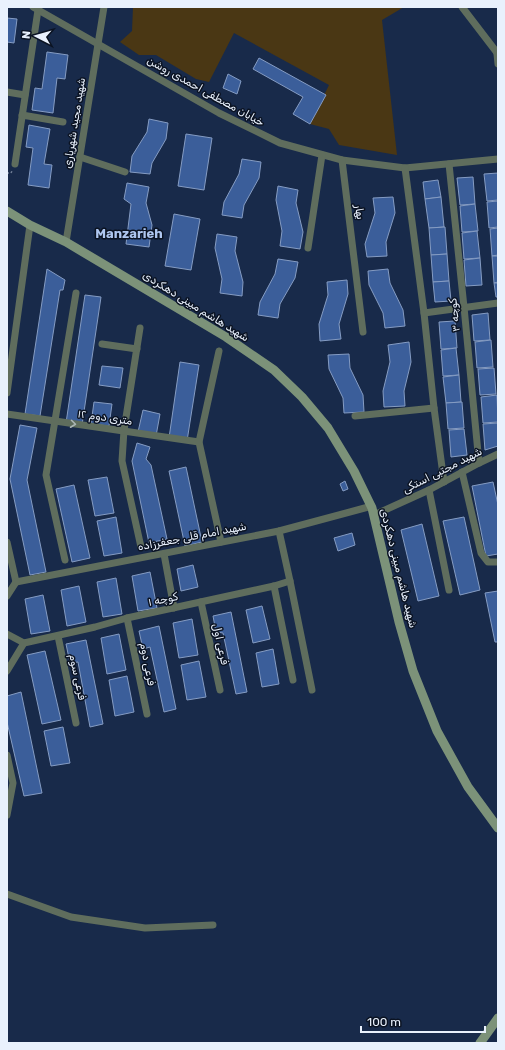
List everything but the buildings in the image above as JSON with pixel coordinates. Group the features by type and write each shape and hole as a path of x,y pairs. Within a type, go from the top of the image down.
{"main road":[{"name":"شهید هاشم مبینی دهکردی","path":"7,211 30,225 66,242 226,337 274,370 302,397 328,428 354,471 373,511 399,622 413,671 437,732 468,787 498,828"},
{"path":"480,1043 498,1018"}],"street":[{"name":"شهید مجید شهریاری","path":"66,242 104,7"},
{"path":"462,7 497,54 498,64"},
{"name":"خیابان مصطفی احمدی روشن","path":"35,8 219,114 280,143 342,160 405,168 498,159"},
{"path":"15,164 35,8"},
{"path":"7,92 25,94"},
{"path":"22,115 63,122"},
{"path":"308,248 322,155"},
{"path":"80,157 125,172"},
{"name":"بهار","path":"342,160 363,332"},
{"name":"کوچه ۳","path":"449,164 479,463"},
{"path":"405,168 444,482"},
{"path":"7,393 10,350 30,225"},
{"path":"65,560 46,475 76,293"},
{"path":"424,314 464,307 498,304"},
{"path":"140,328 124,430 122,461 141,546"},
{"path":"102,344 137,349"},
{"path":"219,351 199,442 221,542"},
{"path":"355,416 434,408"},
{"name":"۱۲ متری دوم","path":"7,414 199,442"},
{"name":"شهید مجتبی استکی","path":"373,511 429,490 479,463 498,456"},
{"path":"462,472 481,553 488,562 498,562"},
{"path":"429,490 449,590"},
{"name":"شهید امام قلی جعفرزاده","path":"16,582 164,554 373,511"},
{"path":"279,530 312,690"},
{"path":"7,542 16,582 7,596"},
{"path":"164,554 174,608"},
{"name":"کوچه ۱","path":"24,643 128,618 274,586 290,581"},
{"path":"274,586 293,680"},
{"name":"فرعی اول","path":"201,602 220,690"},
{"name":"فرعی دوم","path":"128,618 147,714"},
{"path":"7,634 24,643 7,671"},
{"name":"فرعی سوم","path":"58,636 76,723"},
{"path":"7,755 13,783 7,815"},
{"path":"7,894 71,917 145,928 212,925"}],"shaded area":[{"path":"133,7 404,7 382,20 397,155 339,145 329,129 310,124 329,85 234,33 209,82 196,79 156,55 139,55 120,42 132,31"}],"district":[{"name":"Manzarieh","path":"129,233"}]}
